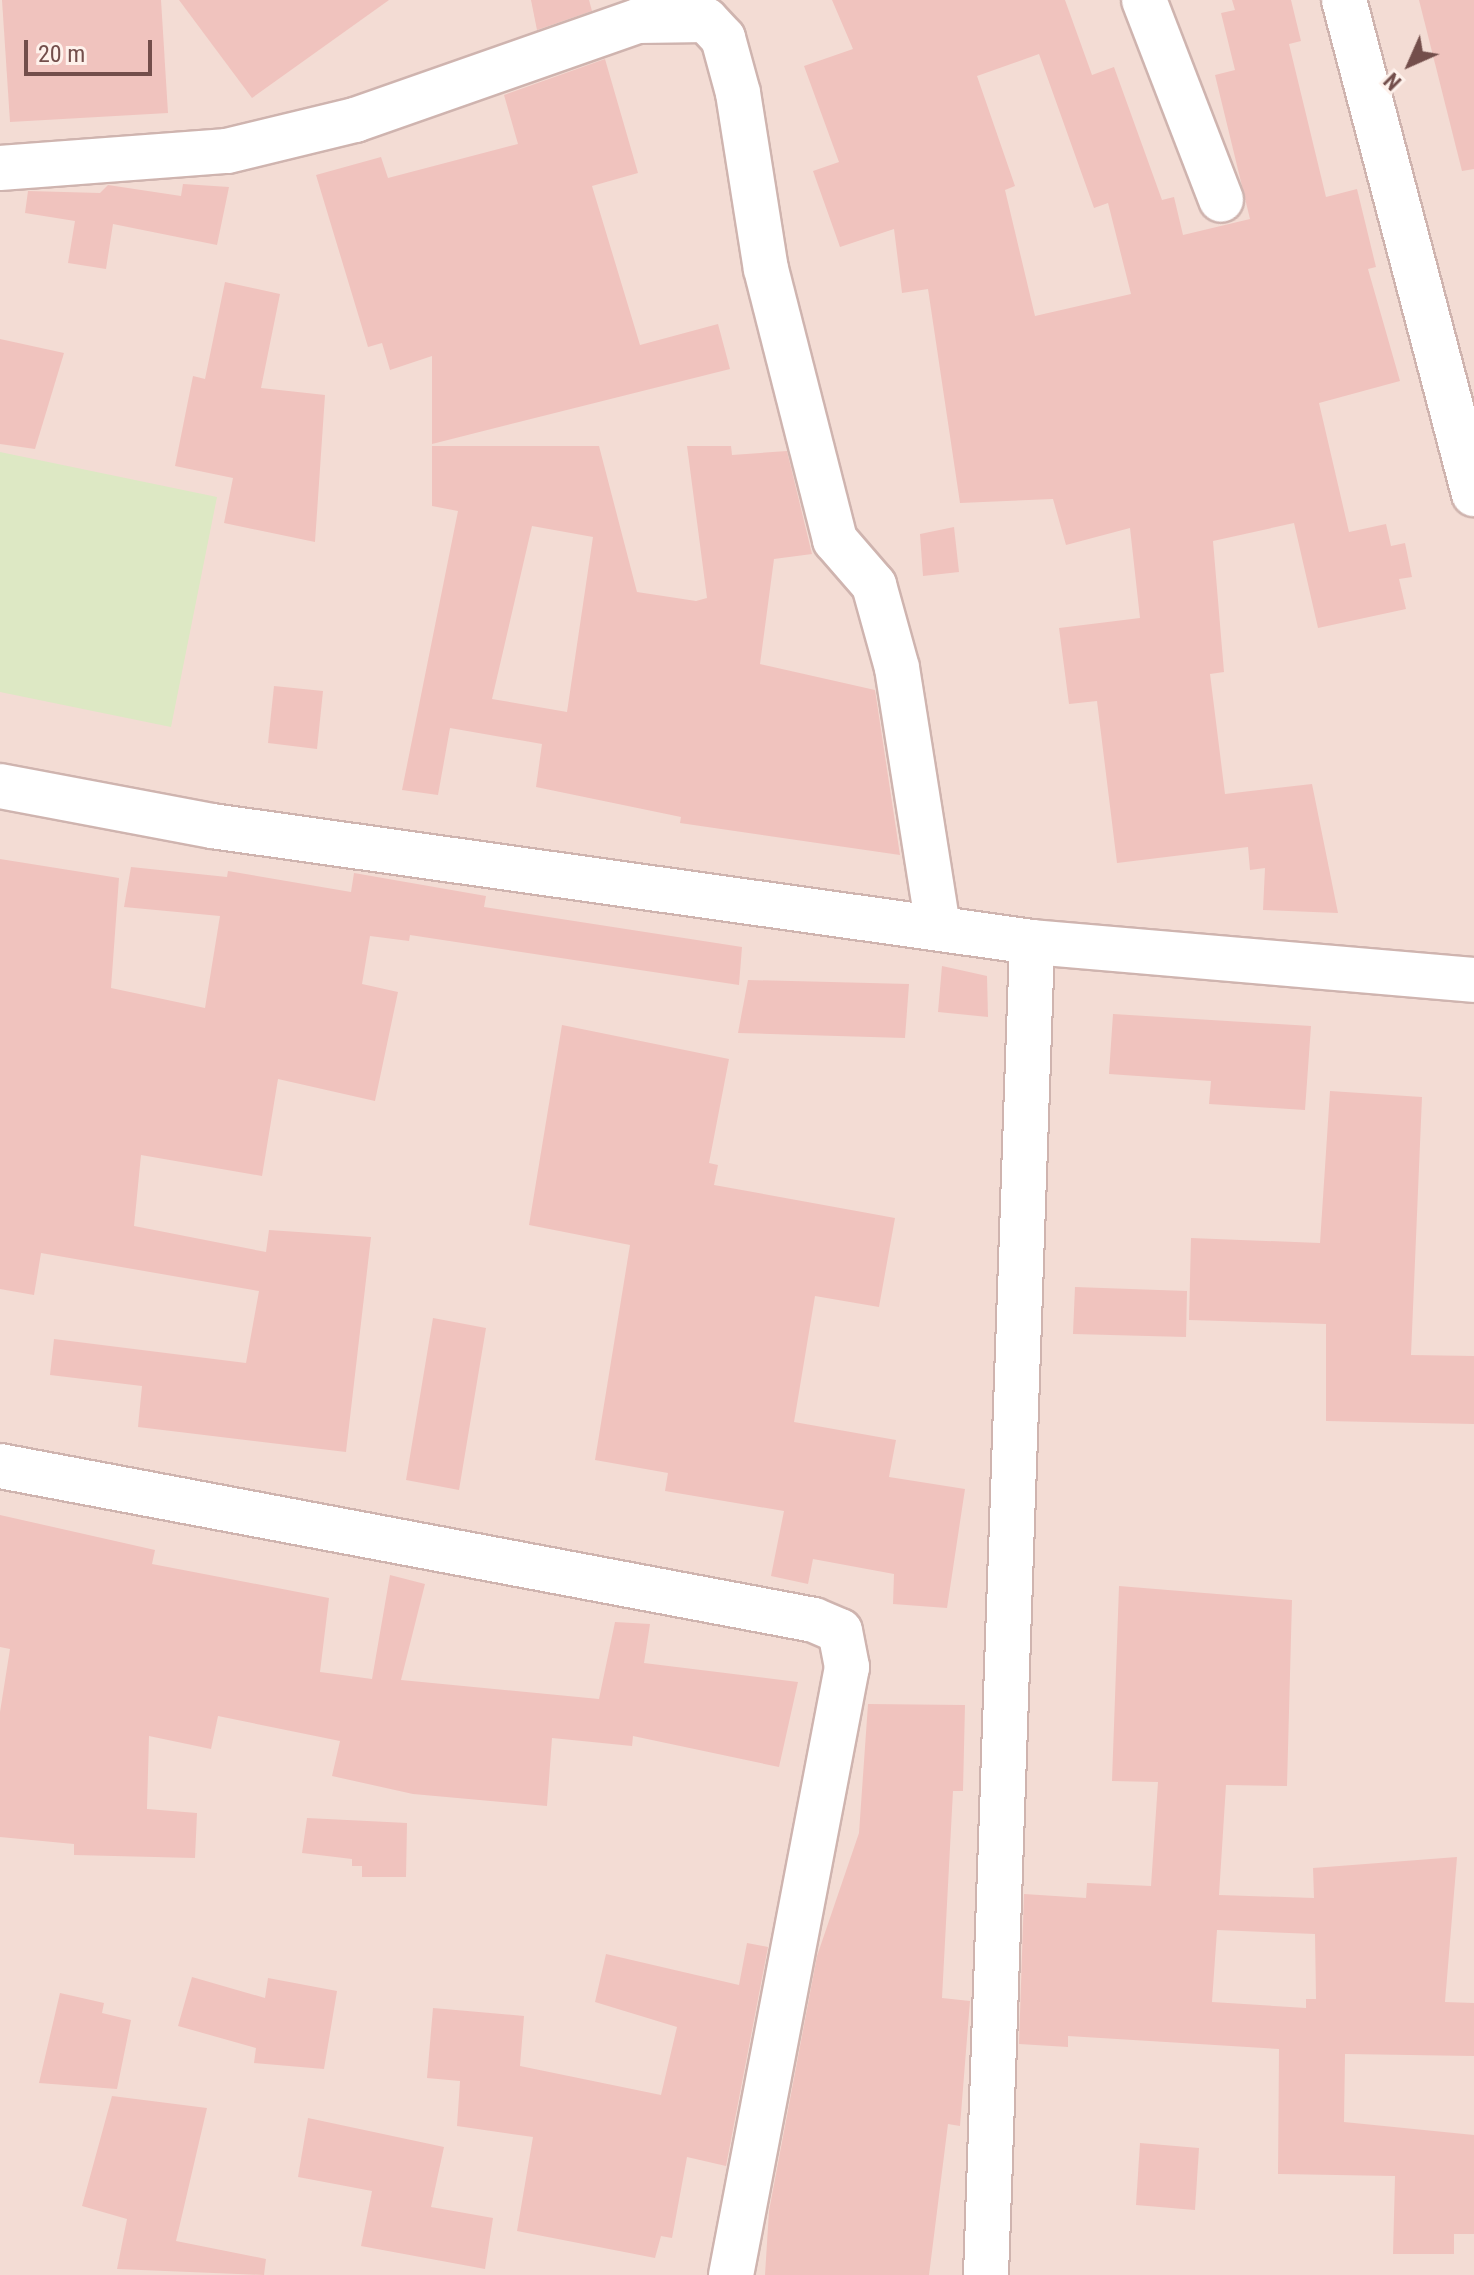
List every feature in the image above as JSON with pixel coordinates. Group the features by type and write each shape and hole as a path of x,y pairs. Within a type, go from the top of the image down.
{"street":[{"path":"1144,0 1221,200"},
{"path":"1344,0 1472,480"},
{"path":"0,168 227,151 355,120 638,21 706,20 723,38 738,93 766,269 835,540 874,585 897,668 938,928"},
{"path":"0,786 212,826 1032,942 1474,980"},
{"path":"986,2275 1032,942"},
{"path":"0,1466 814,1620 840,1631 847,1667 731,2275"}],"shaded area":[{"path":"0,0 1474,0 1474,2275 0,2275"}],"green space":[{"path":"0,452 217,497 171,727 0,692"}],"building":[{"path":"2,0 161,0 168,113 10,122"},
{"path":"179,0 389,0 252,98"},
{"path":"531,0 589,0 592,11 537,30"},
{"path":"832,0 1065,0 1092,75 1114,67 1162,200 1174,197 1183,235 1250,219 1215,75 1235,70 1221,13 1235,10 1232,0 1291,0 1301,41 1289,44 1326,197 1357,189 1376,267 1368,269 1400,381 1319,403 1349,532 1386,524 1391,546 1405,543 1412,577 1399,579 1406,609 1318,628 1294,523 1213,541 1224,672 1210,674 1225,794 1312,784 1338,913 1263,910 1265,868 1250,870 1248,847 1117,863 1097,701 1069,704 1059,628 1140,618 1130,528 1066,545 1053,499 960,503 928,289 902,293 894,229 840,247 813,171 839,162 804,66 853,49","holes":["1039,54 1094,208 1108,203 1131,294 1035,316 1005,190 1015,186 977,76"]},
{"path":"1419,0 1474,0 1474,169 1462,171"},
{"path":"605,59 638,173 592,186 640,345 718,324 730,369 432,444 432,356 390,370 382,343 368,347 316,175 381,157 388,178 518,144 504,95"},
{"path":"183,184 229,187 217,245 113,224 106,269 68,263 75,221 25,213 28,191 100,193 108,185 181,196"},
{"path":"225,282 280,294 261,388 325,395 315,542 224,523 233,478 175,466 193,376 205,379"},
{"path":"0,339 64,353 35,449 0,444"},
{"path":"432,446 599,446 637,592 696,601 707,598 687,446 731,446 732,455 787,451 812,554 774,559 760,664 875,690 900,855 680,823 681,817 536,787 542,744 450,728 438,795 402,790 458,511 432,506","holes":["532,526 593,537 567,712 492,699"]},
{"path":"954,527 959,572 923,576 920,534"},
{"path":"274,686 323,691 317,749 268,743"},
{"path":"0,859 119,878 111,988 205,1008 220,916 124,907 131,867 227,877 228,871 351,892 354,873 486,896 484,907 742,947 739,985 410,935 409,941 370,936 362,984 398,992 375,1101 278,1079 262,1176 141,1155 134,1226 266,1252 269,1230 371,1237 346,1452 138,1427 142,1386 50,1375 54,1339 246,1363 259,1291 41,1253 34,1295 0,1289"},
{"path":"942,966 987,976 988,1017 938,1012"},
{"path":"748,980 909,984 905,1038 738,1033"},
{"path":"1113,1014 1311,1026 1305,1110 1209,1104 1211,1081 1109,1074"},
{"path":"562,1025 729,1059 709,1163 718,1165 714,1185 895,1218 879,1307 815,1296 794,1422 896,1440 889,1477 965,1489 947,1608 893,1604 894,1574 813,1559 808,1584 771,1576 784,1511 665,1491 668,1473 595,1460 630,1245 529,1225"},
{"path":"1330,1091 1422,1097 1411,1355 1474,1356 1474,1424 1326,1421 1326,1324 1189,1320 1191,1238 1320,1243"},
{"path":"1075,1287 1187,1291 1186,1337 1073,1334"},
{"path":"433,1318 486,1328 459,1490 406,1480"},
{"path":"0,1515 155,1550 152,1564 329,1598 320,1672 372,1679 390,1575 425,1584 401,1680 599,1699 615,1622 650,1624 644,1663 798,1682 779,1767 633,1736 632,1746 552,1738 547,1806 413,1794 332,1776 340,1741 218,1716 211,1749 149,1736 147,1809 197,1813 195,1858 74,1855 74,1844 0,1837 0,1712 10,1649 0,1647"},
{"path":"1119,1586 1292,1600 1287,1786 1226,1785 1219,1895 1314,1898 1313,1868 1457,1857 1445,2002 1474,2003 1474,2056 1345,2054 1344,2122 1474,2135 1474,2234 1454,2234 1454,2254 1393,2254 1395,2176 1278,2174 1279,2049 1068,2036 1068,2047 1019,2044 1024,1894 1086,1898 1087,1883 1151,1886 1158,1782 1112,1781","holes":["1217,1930 1315,1934 1316,1999 1306,1999 1306,2008 1212,2002"]},
{"path":"868,1704 965,1705 963,1791 953,1791 942,1998 970,2001 960,2126 948,2124 929,2275 765,2275 769,2211 817,1956 859,1833"},
{"path":"307,1818 407,1823 406,1877 362,1877 362,1866 352,1866 352,1859 302,1853"},
{"path":"747,1943 768,1947 726,2166 687,2157 672,2238 661,2236 655,2258 517,2231 533,2137 457,2126 460,2081 427,2078 433,2008 524,2016 520,2066 661,2095 677,2027 595,2002 606,1954 739,1985"},
{"path":"192,1977 265,1998 268,1978 337,1991 324,2069 254,2063 256,2048 178,2026"},
{"path":"60,1993 104,2003 102,2013 131,2020 117,2089 39,2083"},
{"path":"112,2096 207,2108 176,2241 266,2259 264,2275 117,2269 127,2219 82,2206"},
{"path":"308,2118 444,2147 431,2207 493,2218 485,2269 361,2246 372,2191 298,2177"},
{"path":"1140,2143 1199,2148 1195,2210 1136,2205"}]}
